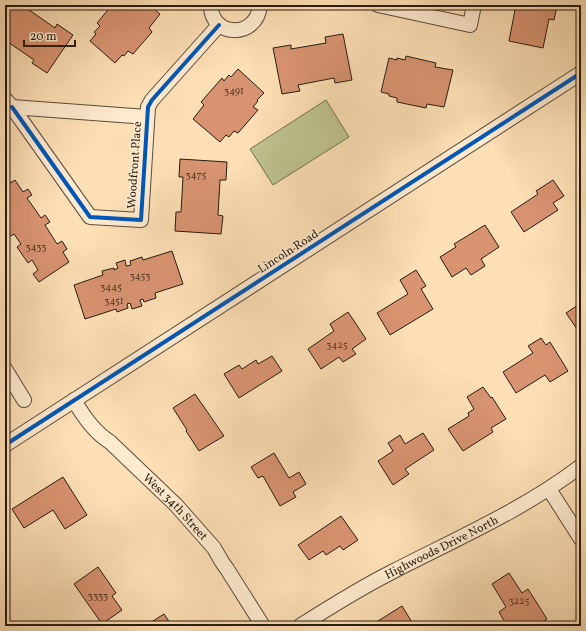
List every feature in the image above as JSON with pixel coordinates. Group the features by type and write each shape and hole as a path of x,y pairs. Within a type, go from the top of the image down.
{"street":[{"path":"211,5 212,14 215,20 228,30 239,30 248,26 256,19 260,5"},
{"path":"378,5 470,25 474,5"},
{"name":"Woodfront Place","path":"8,103 90,218 141,220 148,107 152,100 220,25"},
{"name":"Lincoln Road","path":"5,445 581,73"},
{"name":"Woodfront Place","path":"8,103 147,117"},
{"path":"5,369 24,400"},
{"name":"West 34th Street","path":"74,400 86,420 176,505 214,548 263,626"},
{"name":"Highwoods Drive North","path":"300,626 328,607 364,587 518,508 549,489 581,466"},
{"path":"549,489 581,539"}],"green space":[{"path":"326,100 349,137 273,185 250,149"}],"building":[{"path":"6,5 25,5 25,7 55,28 57,24 73,35 47,73 32,63 34,60 5,40"},
{"path":"112,5 149,5 160,14 149,28 152,32 133,54 128,51 115,63 90,41 96,34 94,32 100,26 97,23"},
{"path":"513,5 557,6 554,20 549,19 543,48 509,41 515,10 512,9"},
{"path":"343,34 352,80 335,83 334,78 298,85 300,91 282,94 273,48 291,45 291,49 326,43 325,37"},
{"path":"406,56 436,63 435,67 453,70 444,107 427,104 426,108 397,102 397,98 381,92 389,58 405,60"},
{"path":"238,69 264,93 253,107 258,110 238,133 234,131 229,137 226,135 220,142 193,119 204,105 201,102 222,78 224,81 229,75 231,77"},
{"path":"180,159 227,162 226,180 220,180 218,215 223,216 221,234 175,231 176,212 181,212 183,177 179,177"},
{"path":"15,180 23,192 28,189 32,195 27,198 41,218 45,215 50,222 45,225 57,244 62,241 67,249 63,252 69,262 39,282 33,274 38,270 32,260 28,263 17,247 21,244 14,234 9,237 5,230 5,186"},
{"path":"553,180 564,196 553,203 558,210 524,232 511,212 538,194 536,191"},
{"path":"485,225 499,247 481,259 485,266 471,275 466,268 452,277 440,257 456,247 454,244"},
{"path":"172,251 183,284 155,293 156,298 144,302 143,299 140,300 142,306 132,309 130,303 127,304 128,308 117,312 116,309 85,319 74,285 103,275 102,271 114,268 114,270 118,268 116,263 125,260 126,266 131,265 130,261 142,257 143,260"},
{"path":"416,270 426,286 421,289 433,309 390,335 377,313 408,294 400,280"},
{"path":"581,303 581,331 579,332 566,313"},
{"path":"348,312 366,339 352,349 356,354 343,362 339,357 321,369 308,349 334,331 330,324"},
{"path":"541,338 546,345 550,342 568,371 550,382 545,375 516,393 503,372 533,353 528,346"},
{"path":"272,356 282,371 239,398 224,374 239,365 242,369 256,360 258,364"},
{"path":"483,387 491,398 492,397 506,419 491,428 493,432 463,451 448,429 469,416 468,413 474,409 467,397"},
{"path":"195,394 224,436 199,451 173,408"},
{"path":"423,433 434,450 405,469 409,474 393,485 378,461 393,451 388,443 400,435 405,444"},
{"path":"274,453 289,478 299,472 306,484 293,492 296,497 280,506 263,476 258,478 251,467"},
{"path":"63,477 87,515 65,529 53,510 24,528 12,509"},
{"path":"341,516 358,540 343,550 340,546 326,555 323,551 309,560 298,545"},
{"path":"98,567 116,593 112,596 122,610 102,624 74,584"},
{"path":"509,573 522,593 528,589 547,619 537,626 507,626 499,612 506,607 492,584"},
{"path":"402,606 413,624 409,626 370,626"},
{"path":"164,614 172,626 145,626"}],"cycle path":[{"path":"12,107 90,217 141,220 148,107 152,100 219,25"},
{"path":"5,445 581,73"}]}
